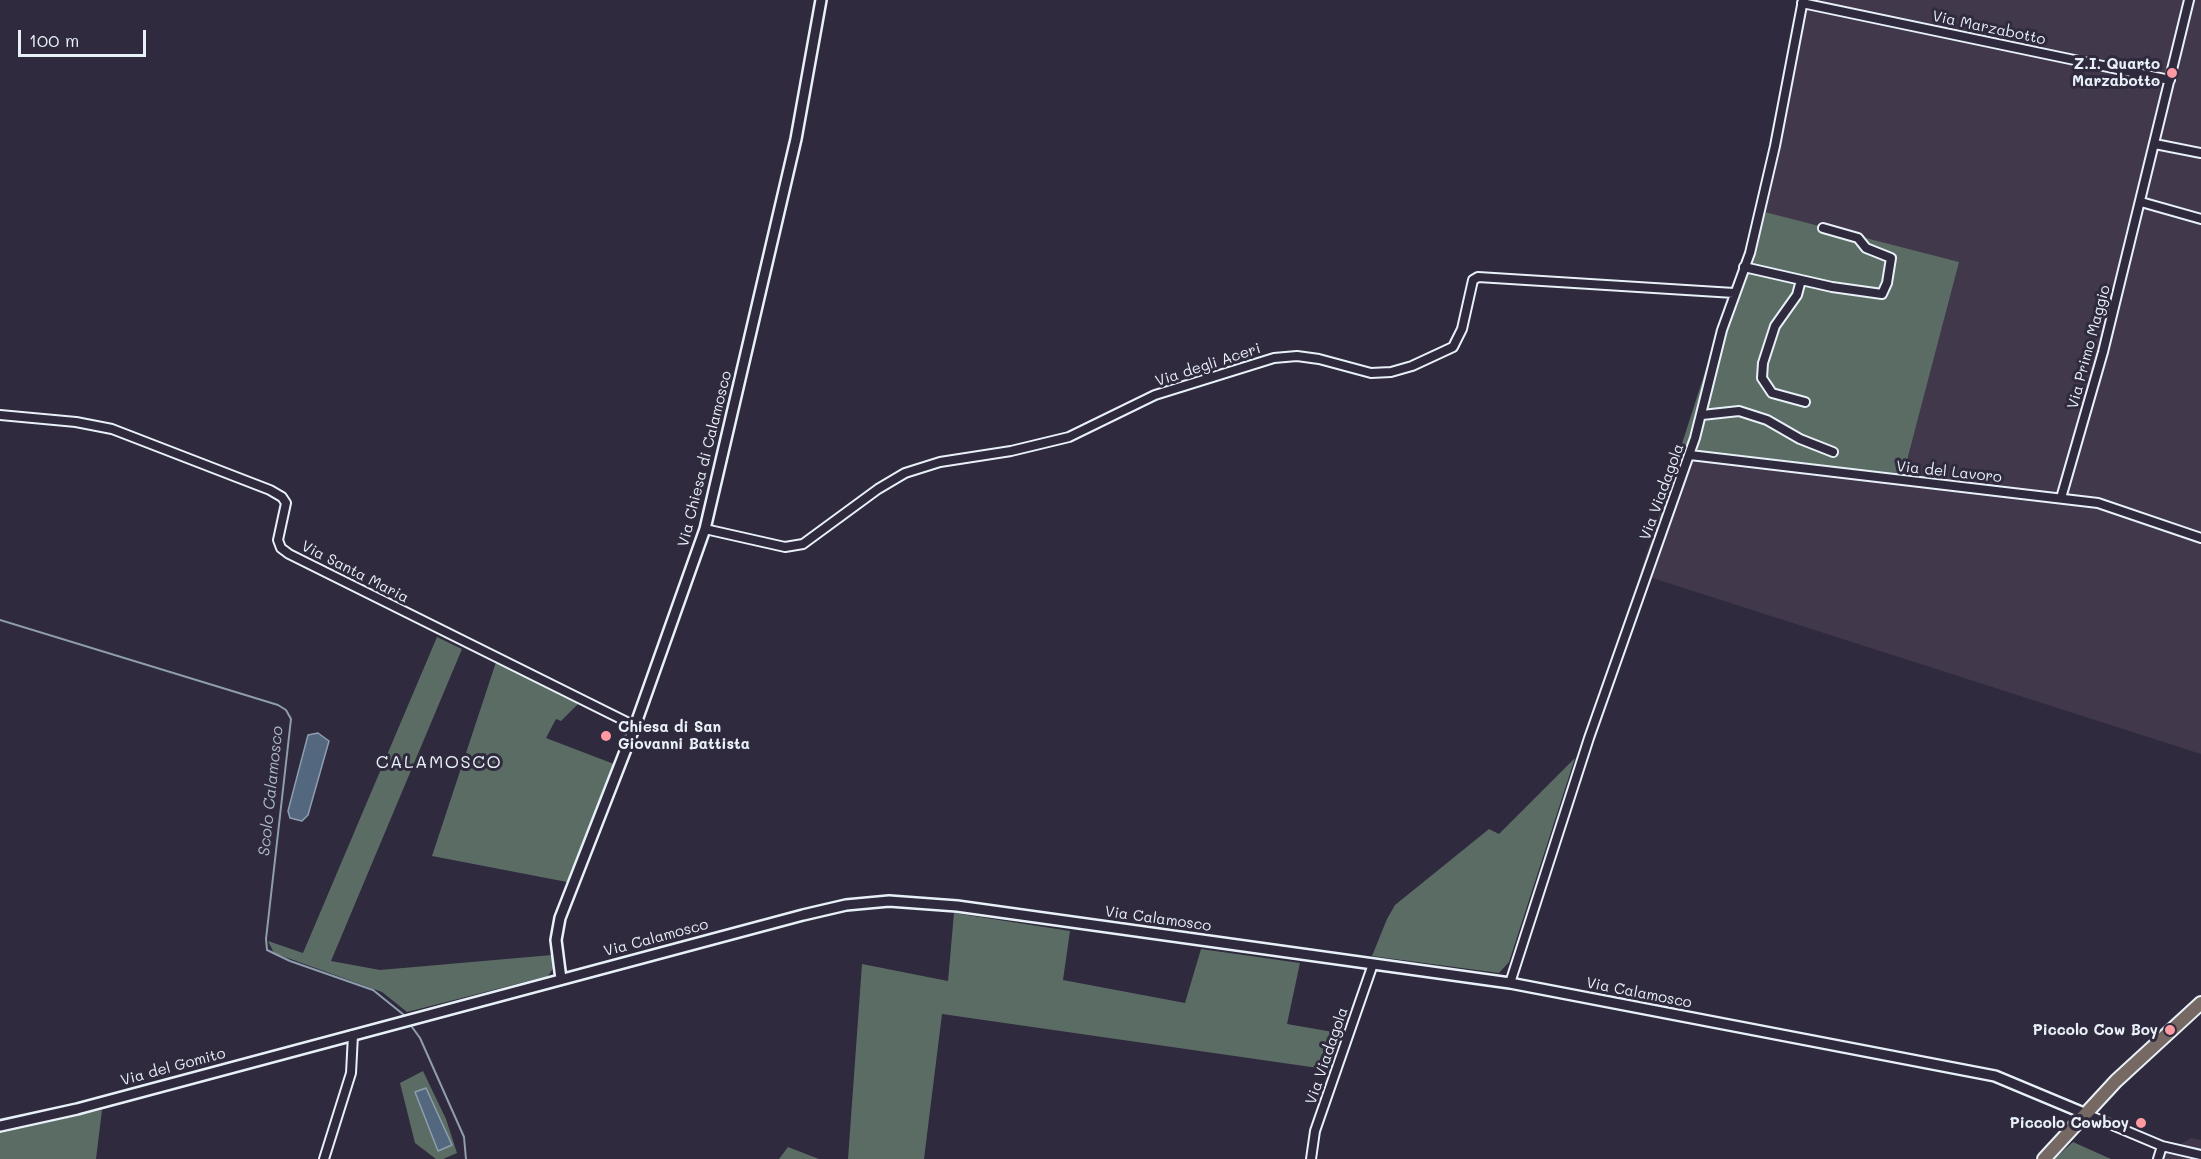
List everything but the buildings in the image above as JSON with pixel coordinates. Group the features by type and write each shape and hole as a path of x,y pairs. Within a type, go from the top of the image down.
{"main road":[{"path":"2044,1159 2116,1081 2201,1003"}],"street":[{"name":"Via Chiesa di Calamosco","path":"561,979 556,940 560,918 635,726 705,529 796,139 821,0"},
{"name":"Via Primo Maggio","path":"2061,498 2141,202 2189,0"},
{"name":"Via Marzabotto","path":"1802,2 2170,80"},
{"name":"Via Viadagola","path":"1510,983 1589,738 1702,415 1722,330 1744,267 1775,146 1802,2"},
{"path":"2155,144 2201,153"},
{"path":"2141,202 2201,219"},
{"path":"1744,267 1881,294 1887,283 1891,263 1889,256 1866,248 1858,238 1823,228"},
{"name":"Via degli Aceri","path":"705,529 785,547 803,544 878,489 905,473 940,462 1011,451 1069,437 1155,395 1274,358 1297,356 1319,359 1371,373 1391,372 1412,366 1453,347 1462,329 1473,280 1478,277 1734,293"},
{"path":"1801,280 1797,296 1775,326 1763,363 1762,378 1772,393 1805,402"},
{"path":"1702,415 1739,411 1767,420 1800,439 1833,452"},
{"name":"Via Santa Maria","path":"0,415 76,422 112,429 270,490 282,497 286,503 278,540 281,548 289,554 635,726"},
{"name":"Via del Lavoro","path":"1690,454 2098,503 2201,538"},
{"name":"Via Calamosco","path":"353,1035 824,909 889,901 957,906 1510,983 1995,1076 2032,1089 2086,1114"},
{"name":"Via Viadagola","path":"1311,1159 1315,1131 1373,964"},
{"path":"324,1159 351,1073 353,1035"},
{"name":"Via del Gomito","path":"0,1126 77,1109 353,1035"},
{"path":"2086,1114 2162,1146 2201,1155"},
{"path":"2158,1159 2162,1146"}],"shaded area":[{"path":"1798,0 2201,0 2201,754 1640,574 1679,453 1901,483 1757,210"},
{"path":"2191,1138 2201,1140 2201,1159 2163,1159 2165,1153"}],"green space":[{"path":"1757,210 1959,262 1901,483 1679,453 1732,288 1746,253"},
{"path":"437,637 462,649 331,961 380,970 552,955 554,967 548,976 407,1012 382,992 274,953 268,941 303,953"},
{"path":"498,656 586,696 561,721 556,719 546,738 614,764 567,882 432,856"},
{"path":"1575,758 1509,962 1499,973 1372,956 1395,905 1489,829 1499,834"},
{"path":"954,913 1070,931 1063,980 1185,1003 1201,949 1300,963 1287,1024 1339,1033 1325,1069 942,1014 924,1159 848,1159 862,964 948,981"},
{"path":"423,1071 446,1119 457,1153 443,1159 436,1159 415,1143 400,1083"},
{"path":"102,1110 96,1159 0,1159 0,1133"},
{"path":"2073,1142 2111,1159 2054,1159"},
{"path":"788,1147 819,1159 779,1159"}],"water":[{"path":"318,733 329,741 308,815 302,821 290,818 288,811 308,735"},
{"path":"426,1088 452,1145 438,1151 415,1092"}],"waterway":[{"name":"Scolo Calamosco","path":"0,620 278,705 286,710 291,719 266,939 267,950 290,961 373,990 404,1015"},
{"name":"Scolo Calamosco","path":"412,1027 420,1038 464,1137 466,1159"}],"place":[{"name":"Z.I. Quarto Marzabotto","path":"2172,73"},
{"name":"Chiesa di San Giovanni Battista","path":"606,736"},
{"name":"Piccolo Cow Boy","path":"2170,1030"},
{"name":"Piccolo Cowboy","path":"2141,1123"}],"district":[{"name":"CALAMOSCO","path":"439,762"}]}
